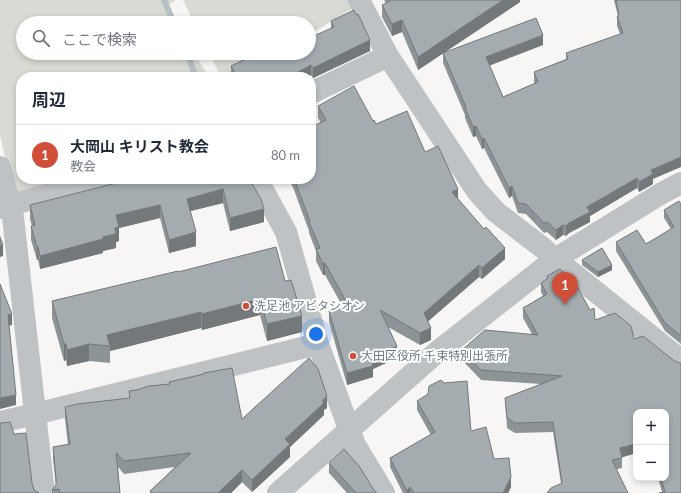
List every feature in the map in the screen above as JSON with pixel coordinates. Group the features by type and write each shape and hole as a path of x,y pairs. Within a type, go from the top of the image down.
{"street":[{"path":"359,0 388,56 477,191 496,212 681,360"},
{"path":"316,91 388,56"},
{"path":"0,167 5,206 13,217 44,493"},
{"path":"278,493 436,353 556,259 662,193 681,183"},
{"path":"5,206 86,184"},
{"path":"261,184 286,232 318,344 349,430 355,445 384,493"},
{"path":"0,422 318,344"}],"shaded area":[{"path":"0,0 176,0 165,7 171,16 16,16 16,60 198,60 206,72 16,72 16,184 63,184 14,196 0,135"},
{"path":"183,0 349,0 353,8 316,31 316,16 191,16"},
{"path":"212,60 268,60 248,72 218,72"}],"building":[{"path":"390,0 503,0 418,57 402,20 392,24 382,5"},
{"path":"616,0 681,0 681,157 651,170 653,174 639,182 637,178 587,207 590,212 556,230 547,222 544,223 526,204 518,203 512,186 509,188 484,138 482,139 476,126 473,127 443,53 536,18 543,35 486,57 503,97 538,82 534,72 568,59 566,53 623,33 617,16 619,16"},
{"path":"354,10 356,15 358,14 370,40 313,68 311,65 298,72 234,72 231,66 244,60 316,60 316,35 334,27 331,21"},
{"path":"354,86 376,124 407,111 425,152 438,146 458,189 452,192 484,229 486,227 505,248 482,268 479,265 424,313 431,328 420,333 380,310 397,346 371,359 373,366 347,373 329,311 348,305 325,263 323,264 316,249 320,248 296,184 316,184 316,125 326,120 318,106"},
{"path":"112,184 252,184 261,199 264,209 230,218 223,189 187,199 196,232 169,240 160,205 116,215 119,227 115,228 116,234 40,256 31,226 35,225 30,205"},
{"path":"679,201 681,204 681,336 665,323 616,242 637,230 646,244 674,227 664,210"},
{"path":"0,237 3,245 0,246"},
{"path":"276,247 285,281 291,280 302,316 267,324 260,299 202,314 201,312 107,335 110,346 89,344 67,350 66,344 64,344 52,301 178,272"},
{"path":"602,248 612,265 598,272 582,260"},
{"path":"560,269 574,281 590,310 594,308 595,320 615,313 631,326 634,339 643,336 673,360 681,363 681,493 659,493 665,492 662,481 669,481 669,409 633,409 633,445 620,448 622,458 612,460 628,493 547,493 551,488 562,483 553,422 515,423 507,418 505,398 562,376 481,370 462,350 485,330 538,335 523,308 547,294 541,283 548,278 547,276"},
{"path":"0,284 12,314 8,315 16,395 0,398"},
{"path":"309,358 318,369 327,396 322,400 324,403 285,439 290,444 252,480 242,470 218,493 152,493 150,491 191,453 124,461 116,453 120,493 60,493 59,489 52,490 56,485 53,447 70,444 65,407 77,404 130,398 129,391 149,386 170,384 169,382 232,368 242,419"},
{"path":"441,380 444,383 467,381 471,431 486,427 494,459 509,458 511,477 503,493 414,493 410,487 407,491 390,458 435,432 417,401 428,394 429,386"},
{"path":"10,422 14,434 26,433 32,483 34,490 39,493 0,493 0,423"},
{"path":"344,449 359,466 377,493 356,493 329,463"}],"waterway":[{"path":"164,0 171,16"},
{"path":"190,60 194,72"}],"place":[{"name":"大岡山 キリスト教会","path":"565,305"},
{"name":"洗足池 アビタシオン","path":"246,306"},
{"name":"大田区役所 千束特別出張所","path":"353,356"}]}
